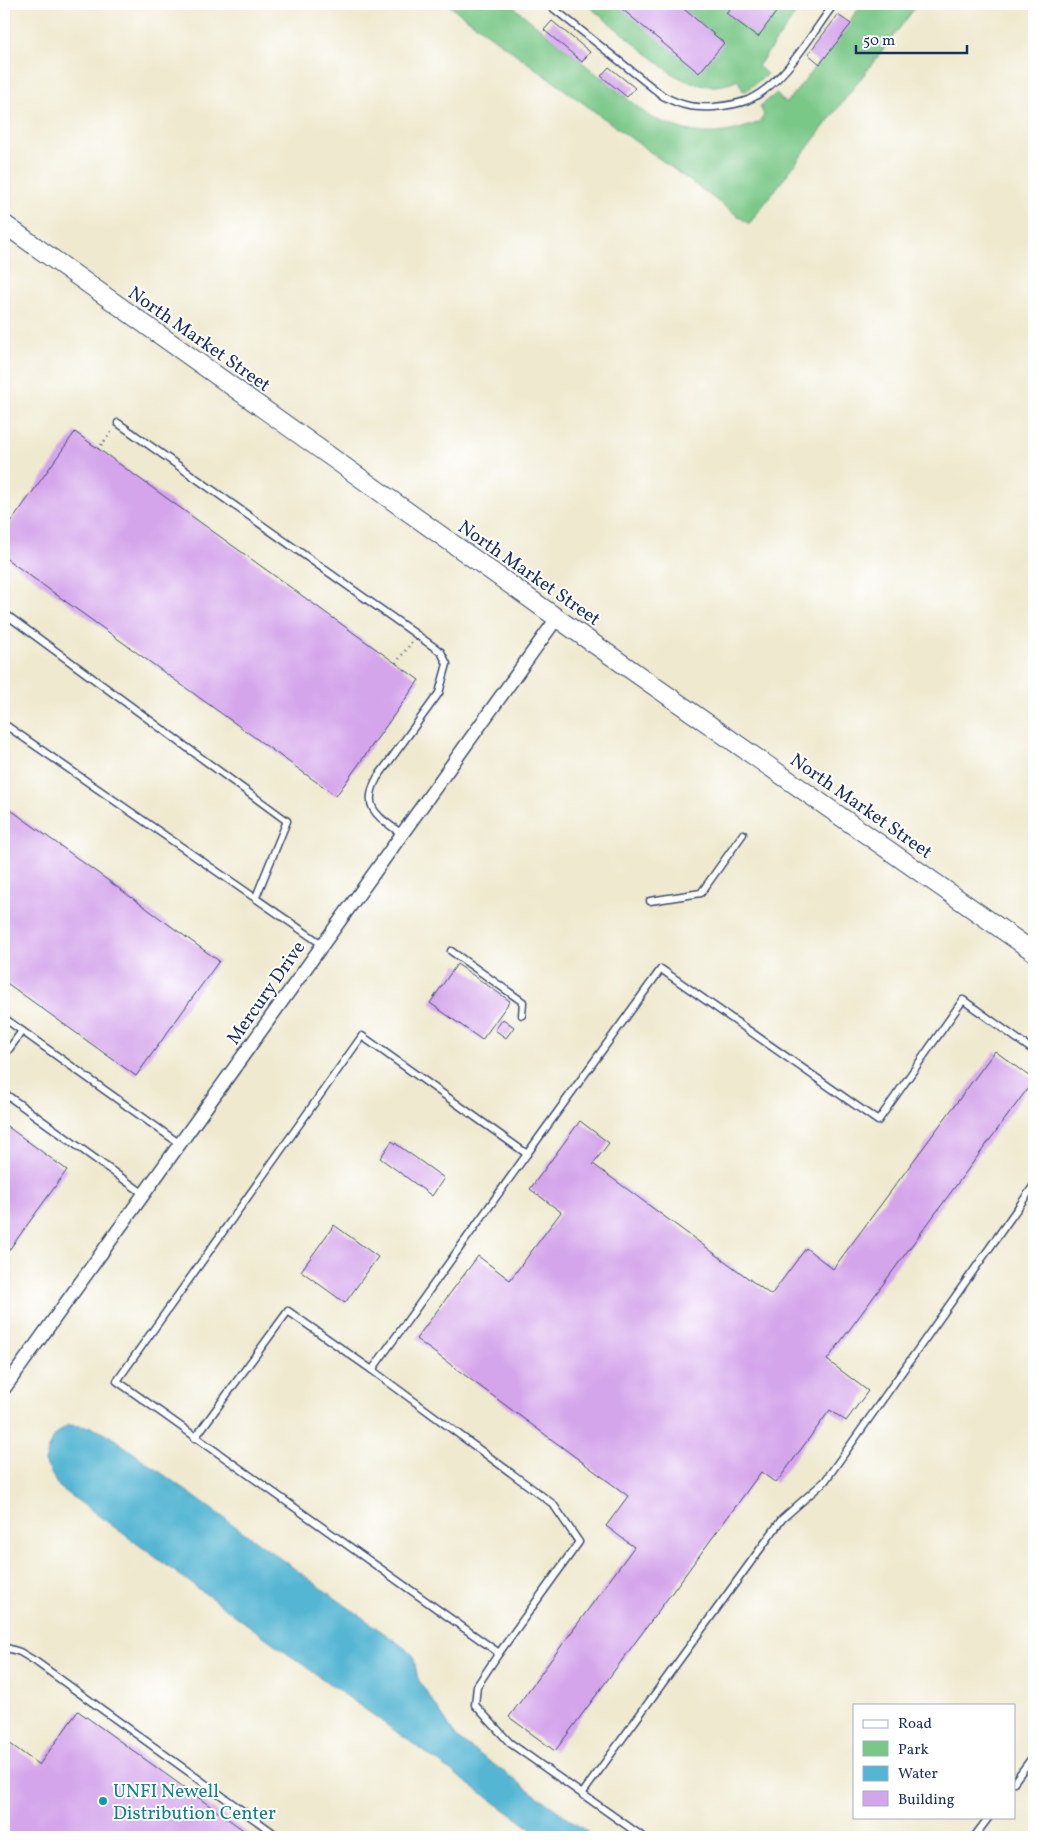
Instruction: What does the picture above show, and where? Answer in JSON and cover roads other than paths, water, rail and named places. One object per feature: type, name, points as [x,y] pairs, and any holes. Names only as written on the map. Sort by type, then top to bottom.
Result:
[{"type":"main road","name":"North Market Street","points":[[4,224],[557,618],[1034,952]]},
{"type":"street","name":"Mercury Drive","points":[[4,1389],[557,618]]},
{"type":"lane","points":[[548,4],[663,96],[680,105],[701,108],[748,101],[767,89],[783,74],[834,4]]},
{"type":"lane","points":[[118,423],[441,652],[448,664],[439,693],[376,778],[370,791],[370,806],[378,816],[403,835]]},
{"type":"lane","points":[[4,612],[287,821],[256,897]]},
{"type":"lane","points":[[4,724],[323,944]]},
{"type":"lane","points":[[650,900],[701,893],[743,834]]},
{"type":"lane","points":[[451,951],[522,1002],[522,1015]]},
{"type":"lane","points":[[372,1370],[660,969],[878,1121],[963,1000],[1034,1051]]},
{"type":"lane","points":[[4,1018],[180,1144]]},
{"type":"lane","points":[[4,1056],[22,1031]]},
{"type":"lane","points":[[499,1653],[117,1381],[362,1036],[527,1154]]},
{"type":"lane","points":[[4,1093],[144,1194]]},
{"type":"lane","points":[[582,1794],[782,1519],[825,1481],[1034,1185]]},
{"type":"lane","points":[[195,1438],[288,1310],[553,1504],[579,1542],[477,1686],[475,1706],[510,1743],[643,1837]]},
{"type":"lane","points":[[4,1647],[20,1652],[34,1661],[280,1837]]},
{"type":"lane","points":[[1016,1779],[1034,1755]]},
{"type":"lane","points":[[974,1837],[987,1818]]},
{"type":"water","points":[[68,1425],[91,1427],[110,1436],[406,1649],[413,1655],[418,1679],[457,1738],[594,1837],[543,1837],[58,1486],[45,1462],[52,1440],[58,1432]]},
{"type":"place","name":"UNFI Newell Distribution Center","points":[[103,1801]]}]
